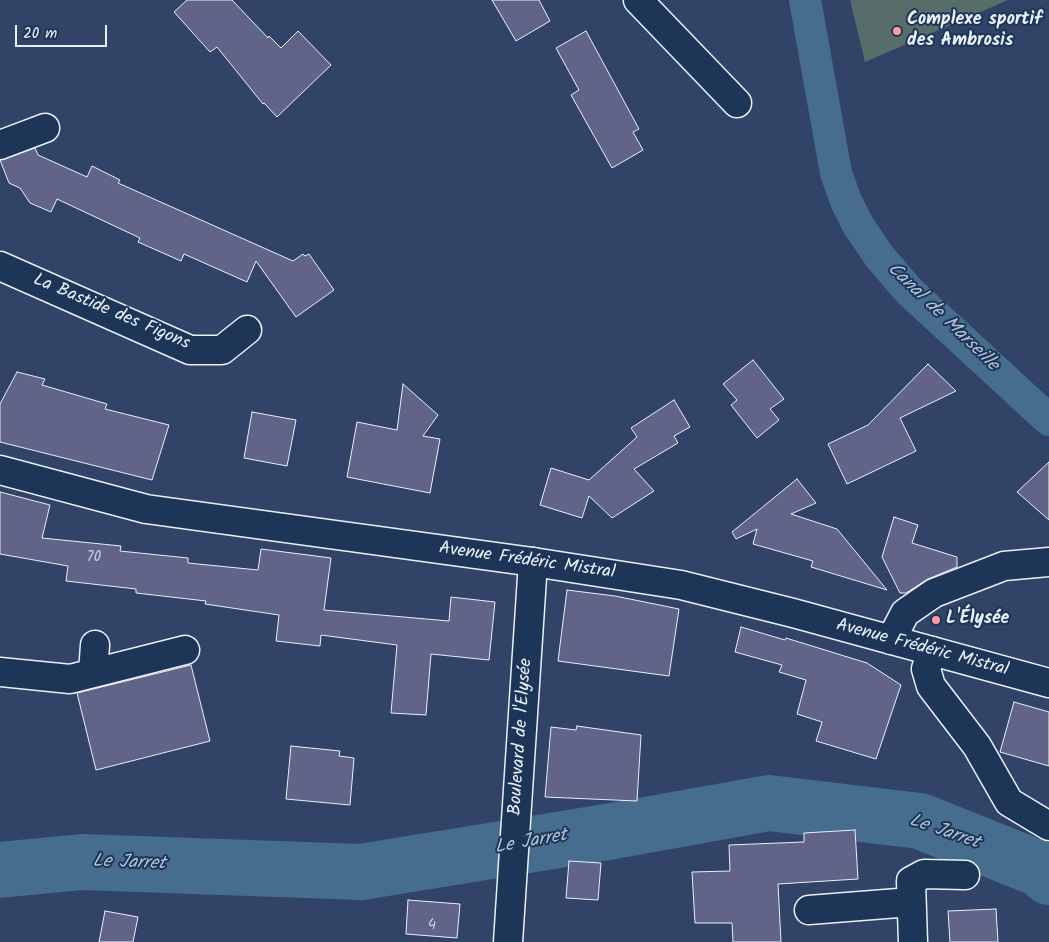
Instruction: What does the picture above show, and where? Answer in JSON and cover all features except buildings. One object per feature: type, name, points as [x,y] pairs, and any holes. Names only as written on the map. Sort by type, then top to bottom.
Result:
[{"type":"street","points":[[638,0],[737,103]]},
{"type":"street","points":[[0,145],[44,128]]},
{"type":"street","name":"La Bastide des Figons","points":[[0,266],[190,350],[222,350],[247,330]]},
{"type":"street","name":"Avenue Frédéric Mistral","points":[[0,470],[146,509],[533,562],[681,585],[1049,683]]},
{"type":"street","name":"Boulevard de l'Elysée","points":[[508,942],[533,562]]},
{"type":"street","points":[[891,640],[905,613],[934,593],[1004,566],[1049,562]]},
{"type":"street","points":[[0,672],[70,679],[175,645]]},
{"type":"street","points":[[93,673],[95,646]]},
{"type":"street","points":[[932,651],[926,669],[930,686],[977,746],[1008,802],[1049,826]]},
{"type":"street","points":[[913,942],[910,902],[911,882],[924,874],[964,875]]},
{"type":"street","points":[[809,910],[910,902]]},
{"type":"green space","name":"Complexe sportif des Ambrosis","points":[[850,0],[1008,0],[865,62]]},
{"type":"waterway","name":"Canal de Marseille","points":[[805,0],[836,173],[846,201],[858,225],[879,256],[909,291],[1049,420]]},
{"type":"waterway","name":"Le Jarret","points":[[0,870],[83,862],[361,872],[613,831],[769,803],[920,821],[1040,869],[1049,877]]},
{"type":"place","name":"Complexe sportif des Ambrosis","points":[[897,31]]},
{"type":"place","name":"L'Élysée","points":[[936,620]]}]
